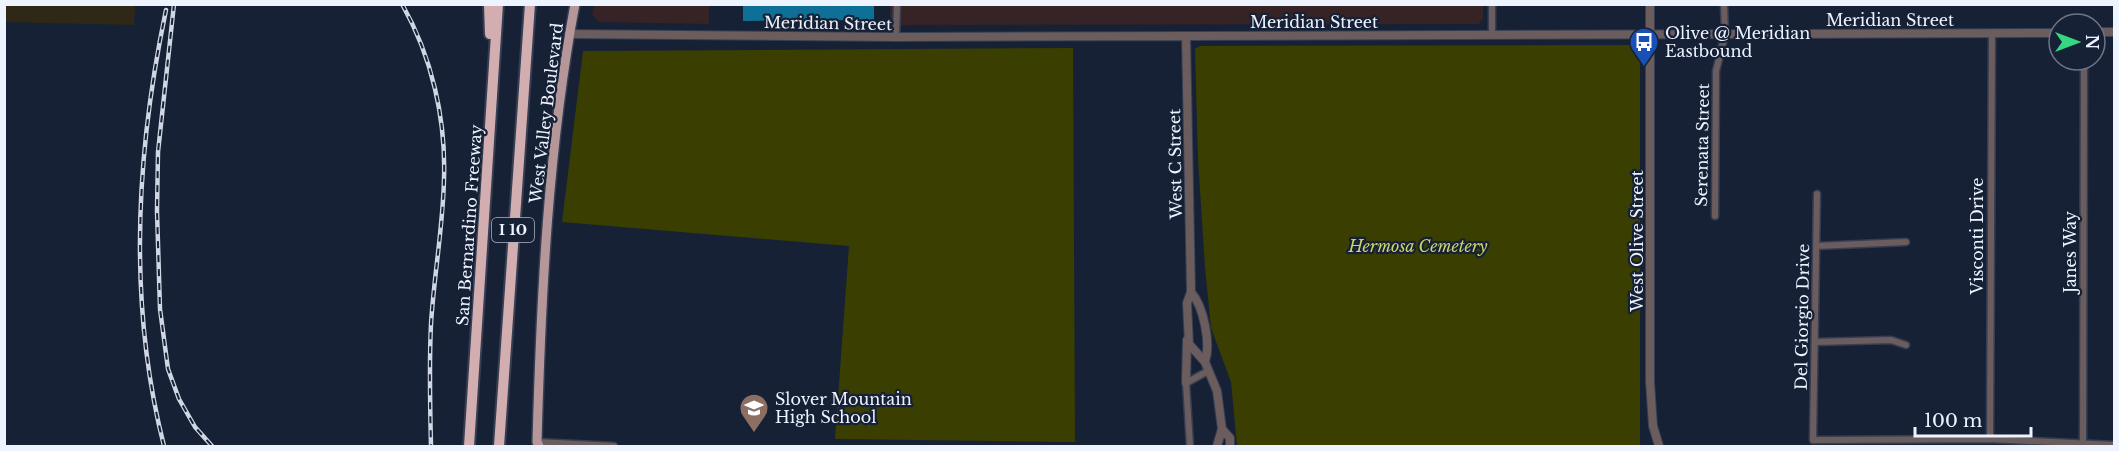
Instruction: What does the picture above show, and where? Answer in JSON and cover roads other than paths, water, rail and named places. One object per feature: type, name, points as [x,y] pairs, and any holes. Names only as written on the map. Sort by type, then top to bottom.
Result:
[{"type":"highway","points":[[489,4],[492,94]]},
{"type":"highway","name":"San Bernardino Freeway","points":[[469,447],[498,4]]},
{"type":"highway","name":"I 10","points":[[499,447],[531,8]]},
{"type":"main road","name":"West Valley Boulevard","points":[[536,445],[552,177],[569,34],[575,4]]},
{"type":"street","points":[[896,37],[897,4]]},
{"type":"street","points":[[1492,4],[1492,35]]},
{"type":"street","name":"West Olive Street","points":[[1650,4],[1650,382],[1653,426],[1659,447]]},
{"type":"street","name":"Serenata Street","points":[[1715,216],[1716,71],[1725,34],[1724,4]]},
{"type":"street","name":"Visconti Drive","points":[[1990,440],[1992,33]]},
{"type":"street","name":"Meridian Street","points":[[569,34],[896,37],[2047,33]]},
{"type":"street","name":"West C Street","points":[[1186,36],[1191,292],[1187,303],[1188,332],[1189,344],[1205,362],[1217,391],[1222,429],[1217,447]]},
{"type":"street","name":"Janes Way","points":[[2083,444],[2084,72]]},
{"type":"street","name":"Del Giorgio Drive","points":[[1817,194],[1813,440],[1990,440]]},
{"type":"street","points":[[1816,246],[1906,242]]},
{"type":"street","name":"West C Street","points":[[1191,292],[1200,302],[1209,351],[1205,362]]},
{"type":"street","points":[[1188,332],[1185,352],[1190,447]]},
{"type":"street","points":[[1815,342],[1891,340],[1906,345]]},
{"type":"street","points":[[1186,383],[1208,371]]},
{"type":"street","name":"West C Street","points":[[1222,429],[1230,438],[1230,447]]},
{"type":"street","points":[[1990,440],[2115,445]]},
{"type":"street","points":[[536,445],[614,447]]},
{"type":"water","points":[[743,5],[874,5],[874,20],[743,21]]},
{"type":"railway","points":[[174,4],[158,152],[160,309],[168,369],[179,399],[195,427],[212,446]]},
{"type":"railway","points":[[402,4],[422,45],[429,67],[440,111],[444,156],[442,215],[431,324],[431,446]]},
{"type":"railway","points":[[164,446],[145,338],[140,229],[148,119],[166,10]]},
{"type":"place","name":"Olive @ Meridian Eastbound","points":[[1644,68]]},
{"type":"place","name":"Slover Mountain High School","points":[[754,434]]},
{"type":"park label","name":"Hermosa Cemetery","points":[[1418,246]]}]
